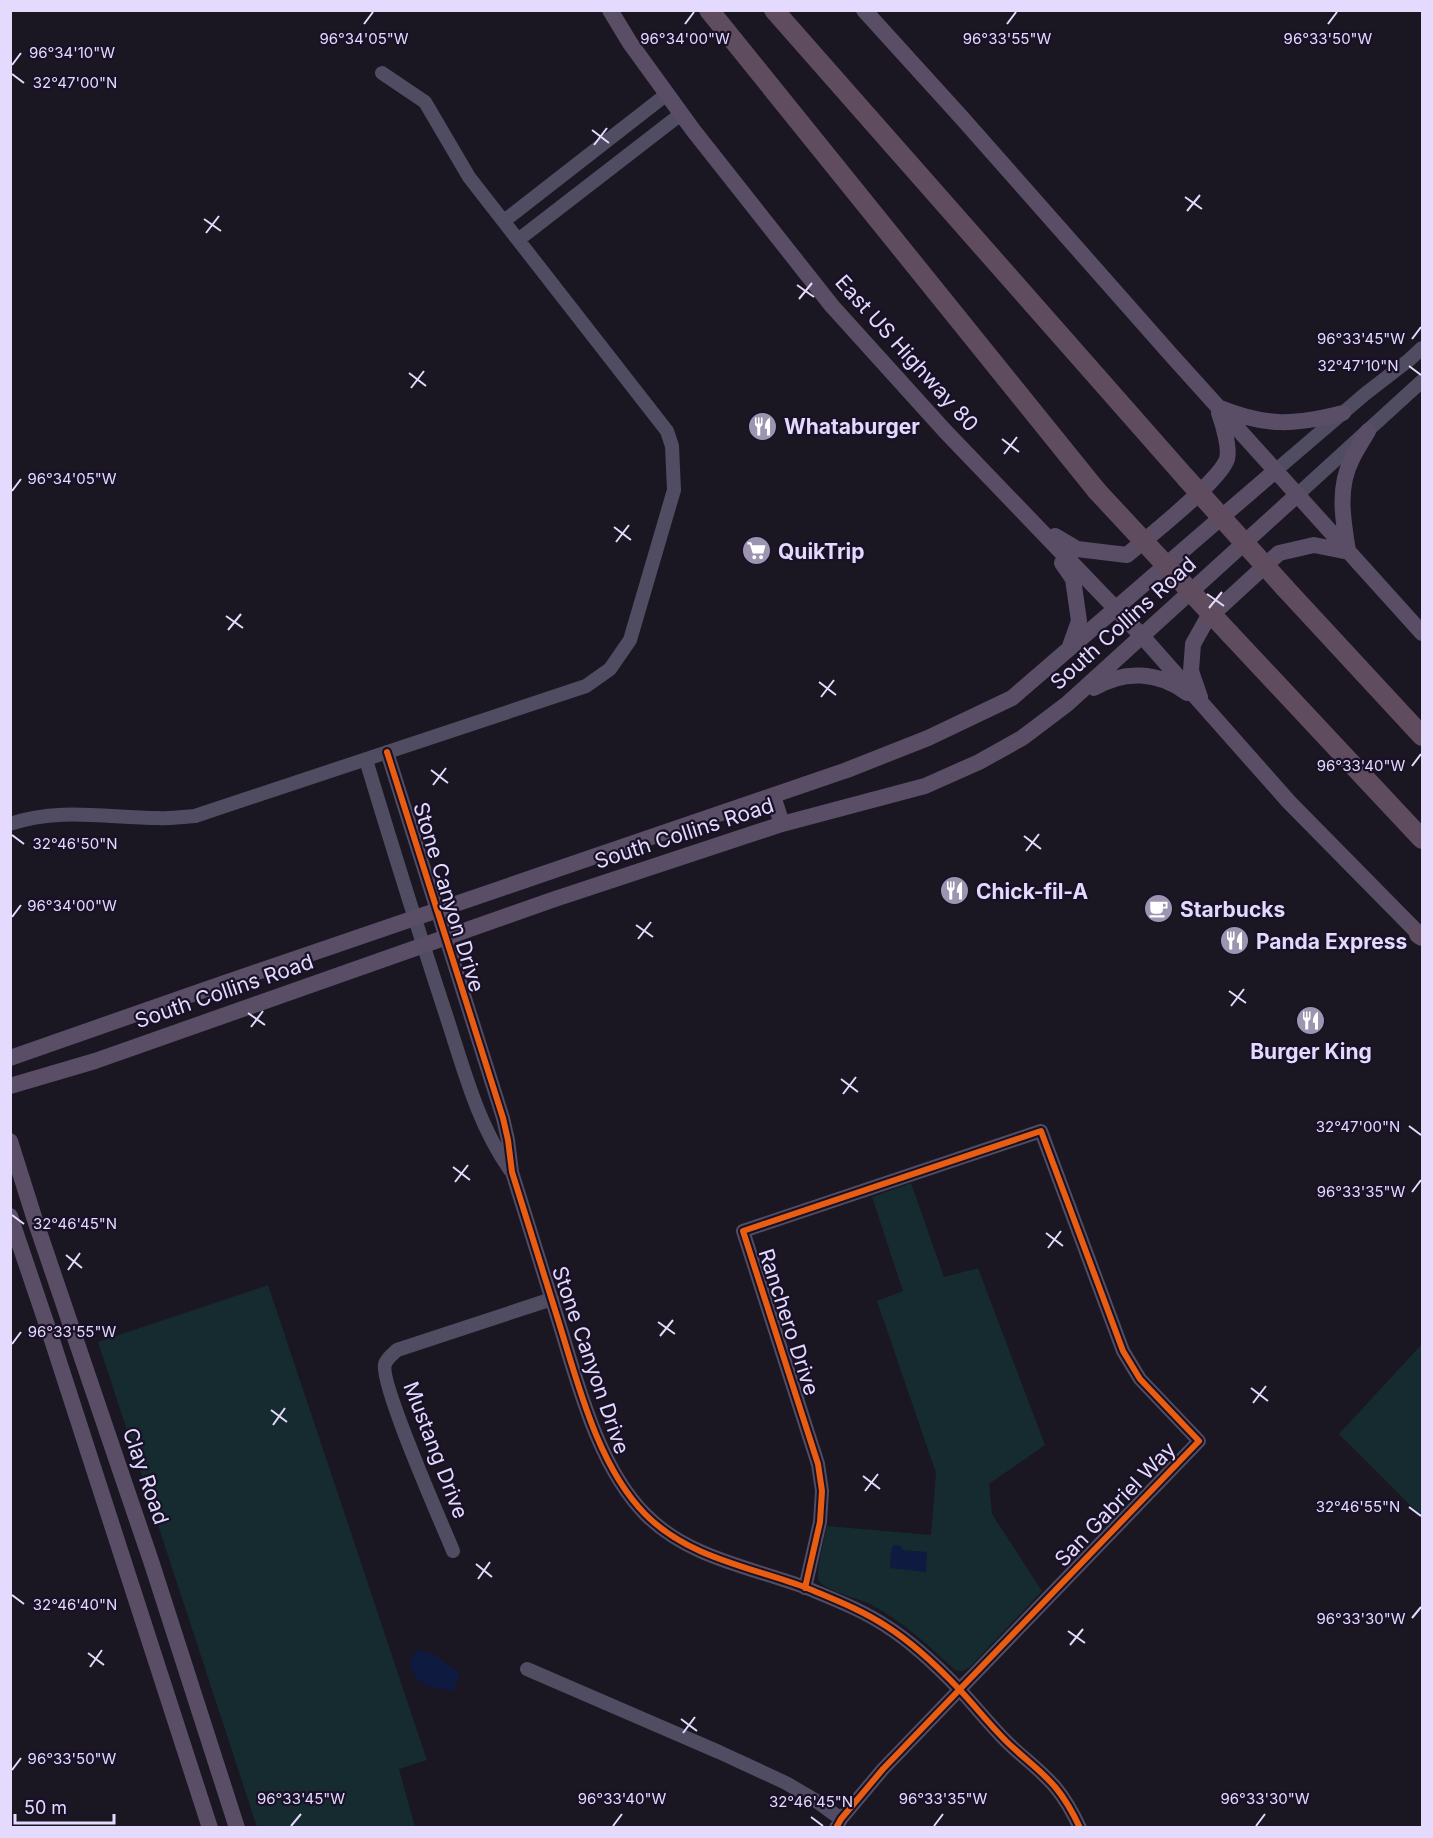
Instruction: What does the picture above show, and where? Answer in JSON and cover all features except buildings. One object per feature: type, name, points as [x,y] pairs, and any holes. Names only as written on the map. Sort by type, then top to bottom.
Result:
[{"type":"highway","points":[[709,10],[1097,491],[1422,839]]},
{"type":"highway","points":[[774,10],[1186,478],[1422,736]]},
{"type":"main road","name":"East US Highway 80","points":[[610,10],[630,43],[681,114],[832,306],[945,431],[1142,636],[1289,802],[1421,935]]},
{"type":"main road","points":[[864,10],[1422,633]]},
{"type":"main road","points":[[1217,406],[1235,414],[1278,423],[1313,421],[1343,413]]},
{"type":"main road","points":[[1035,524],[1077,549],[1126,555],[1214,479],[1219,472],[1227,458],[1224,428],[1217,406]]},
{"type":"main road","points":[[1349,552],[1342,510],[1344,482],[1351,461],[1368,431]]},
{"type":"main road","name":"South Collins Road","points":[[10,1058],[773,796],[928,738],[1012,698],[1275,471]]},
{"type":"main road","name":"South Collins Road","points":[[10,1086],[95,1060],[552,900],[782,824],[925,786],[979,762],[1022,738],[1067,704],[1297,495]]},
{"type":"main road","points":[[1035,524],[1073,579],[1079,621],[1068,649]]},
{"type":"main road","points":[[1204,706],[1191,672],[1193,644],[1207,619],[1279,553],[1314,545],[1349,552]]},
{"type":"main road","points":[[1067,704],[1108,680],[1145,674],[1178,686],[1204,706]]},
{"type":"main road","points":[[773,796],[782,824]]},
{"type":"main road","name":"Clay Road","points":[[10,1141],[152,1564],[237,1827]]},
{"type":"main road","points":[[10,1216],[210,1827]]},
{"type":"street","points":[[10,825],[29,818],[82,813],[159,818],[195,816],[586,686],[610,669],[630,640],[674,490],[672,446],[667,431],[469,177],[426,102],[382,73]]},
{"type":"street","points":[[504,221],[667,94]]},
{"type":"street","points":[[518,240],[681,114]]},
{"type":"street","points":[[1275,471],[1422,348]]},
{"type":"street","points":[[1297,495],[1422,381]]},
{"type":"street","name":"Stone Canyon Drive","points":[[387,752],[503,1118],[512,1172],[576,1378],[613,1472],[645,1514],[689,1545],[727,1563],[806,1588],[886,1626],[924,1655],[959,1689],[1005,1740],[1056,1788],[1080,1827]]},
{"type":"street","name":"Stone Canyon Drive","points":[[366,760],[423,945],[485,1128],[499,1155],[512,1172]]},
{"type":"street","points":[[460,1056],[481,1049]]},
{"type":"street","name":"Ranchero Drive","points":[[806,1588],[820,1522],[822,1491],[818,1464],[743,1232],[1041,1131]]},
{"type":"street","name":"San Gabriel Way","points":[[959,1689],[1199,1441],[1140,1379],[1123,1351],[1041,1131]]},
{"type":"street","name":"Mustang Drive","points":[[453,1551],[400,1421],[385,1376],[385,1365],[397,1350],[552,1299]]},
{"type":"street","points":[[527,1669],[786,1783],[815,1800],[838,1823],[883,1769],[959,1689]]},
{"type":"green space","points":[[911,1183],[944,1277],[978,1268],[1045,1445],[989,1484],[992,1514],[1042,1591],[970,1667],[961,1671],[955,1670],[893,1618],[870,1604],[828,1588],[819,1581],[818,1577],[827,1526],[931,1535],[936,1473],[877,1301],[903,1291],[872,1197]]},
{"type":"green space","points":[[268,1285],[427,1760],[399,1769],[415,1827],[257,1827],[98,1342]]},
{"type":"green space","points":[[1422,1344],[1422,1517],[1339,1434]]},
{"type":"water","points":[[894,1545],[901,1546],[903,1550],[927,1552],[926,1572],[890,1568],[891,1550]]},
{"type":"water","points":[[418,1650],[433,1654],[460,1673],[454,1691],[425,1685],[416,1678],[411,1669],[411,1660]]},
{"type":"cycle path","points":[[387,752],[503,1118],[512,1172],[575,1375],[592,1426],[615,1474],[645,1514],[662,1529],[681,1541],[721,1560],[807,1588],[837,1601],[877,1620],[906,1640],[942,1672],[1006,1741],[1050,1782],[1066,1802],[1080,1828]]},
{"type":"cycle path","points":[[805,1588],[820,1522],[822,1491],[818,1464],[743,1231],[1041,1131],[1123,1351],[1140,1379],[1199,1441],[883,1769],[836,1828]]},
{"type":"place","name":"Whataburger","points":[[763,426]]},
{"type":"place","name":"QuikTrip","points":[[757,551]]},
{"type":"place","name":"Chick-fil-A","points":[[955,891]]},
{"type":"place","name":"Starbucks","points":[[1159,909]]},
{"type":"place","name":"Panda Express","points":[[1235,941]]},
{"type":"place","name":"Burger King","points":[[1311,1020]]}]
